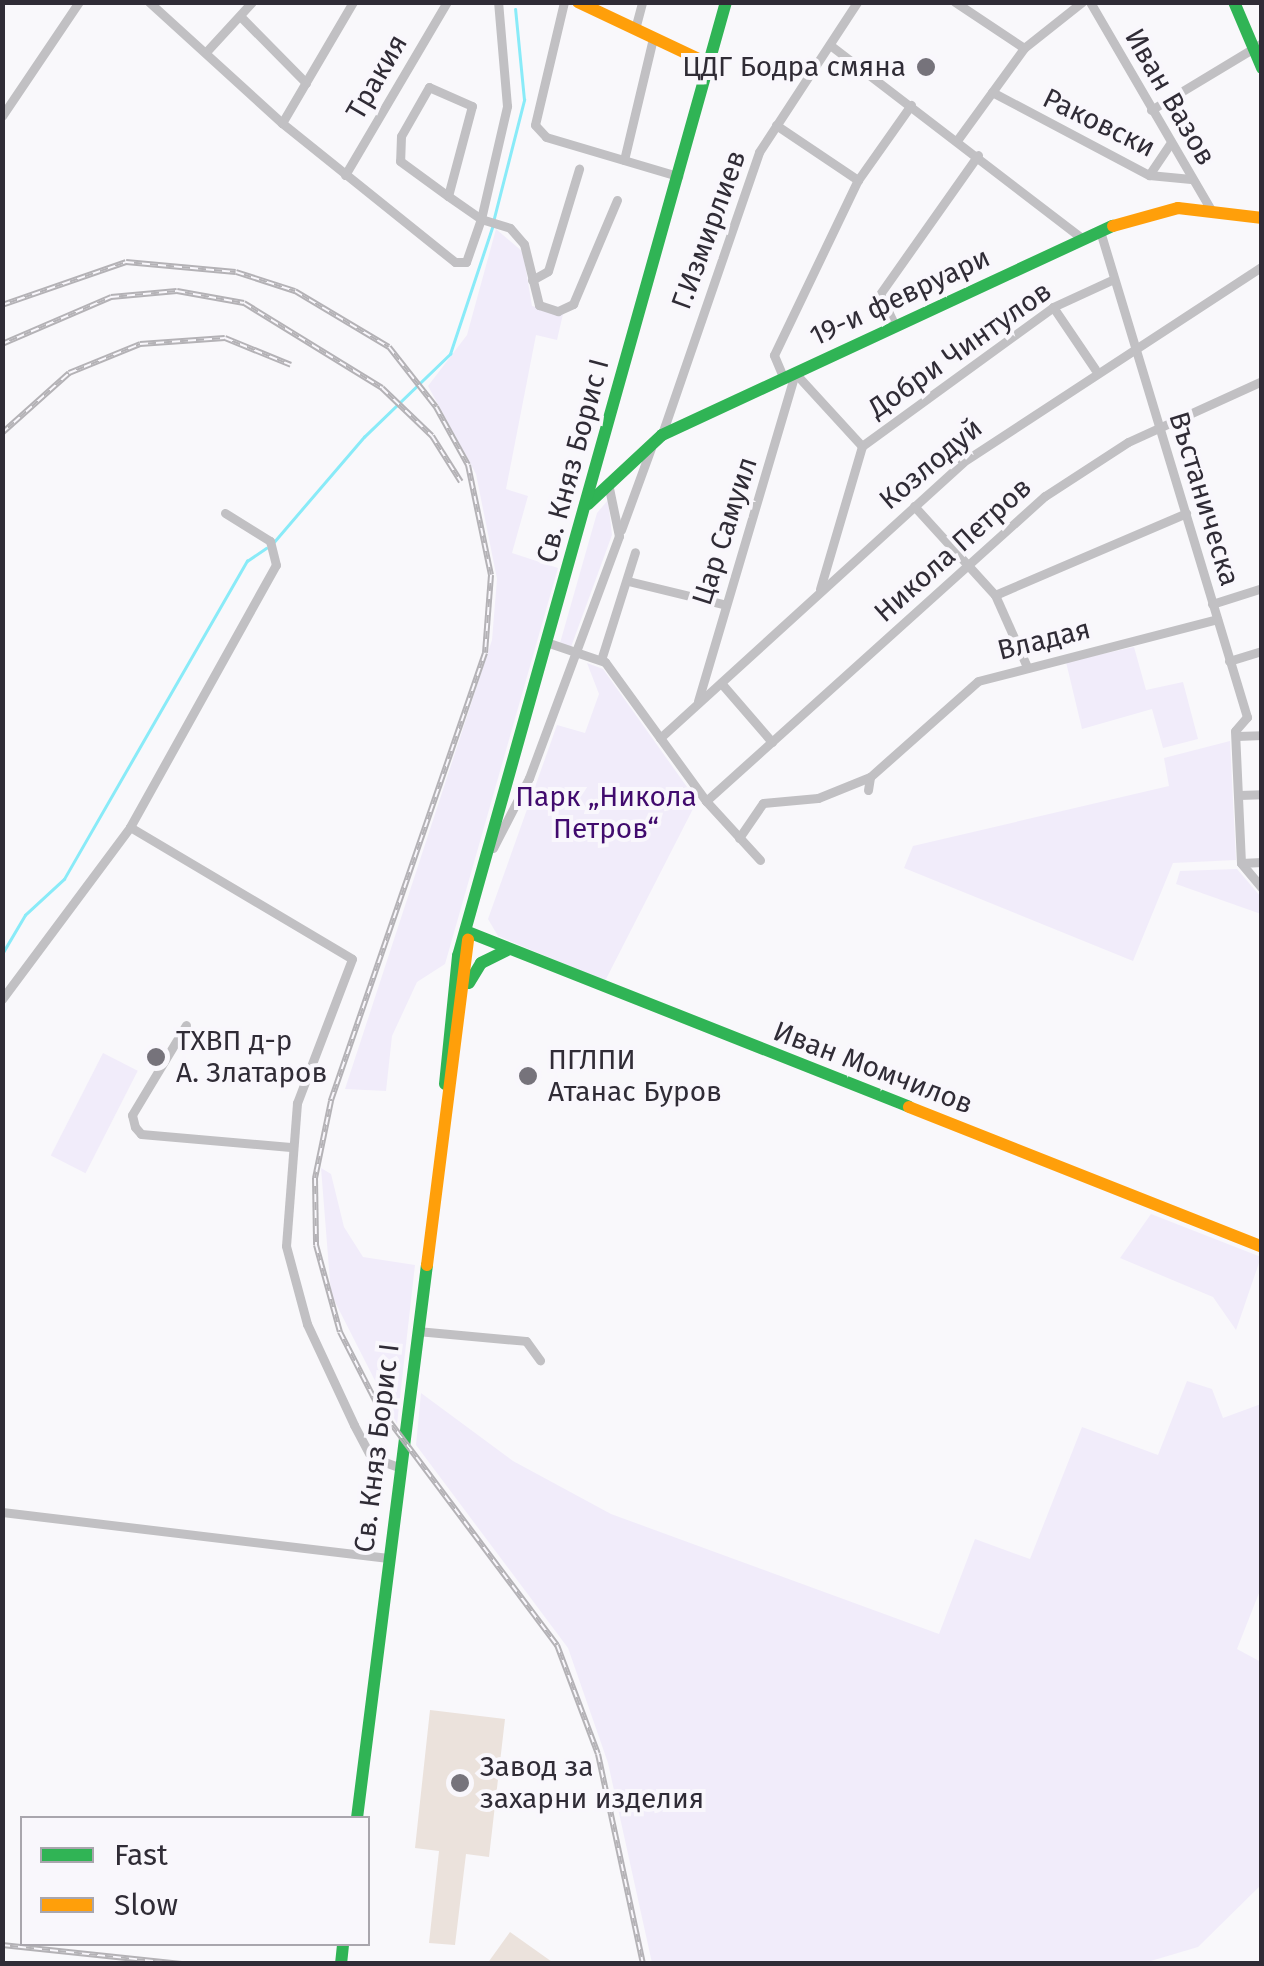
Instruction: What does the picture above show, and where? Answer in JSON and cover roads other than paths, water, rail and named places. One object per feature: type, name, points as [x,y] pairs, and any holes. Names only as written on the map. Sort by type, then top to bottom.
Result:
[{"type":"street","points":[[2,116],[79,2]]},
{"type":"street","points":[[149,2],[282,123],[455,262],[466,262],[508,106],[498,2]]},
{"type":"street","points":[[206,52],[252,2]]},
{"type":"street","points":[[282,123],[353,2]]},
{"type":"street","name":"Тракия","points":[[345,175],[447,2]]},
{"type":"street","points":[[564,2],[536,124],[546,137],[678,176]]},
{"type":"street","points":[[578,2],[710,64]]},
{"type":"street","points":[[635,29],[642,2]]},
{"type":"street","name":"Св. Княз Борис I","points":[[446,1084],[445,1037],[468,932],[726,2]]},
{"type":"street","name":"Г.Измирлиев","points":[[662,435],[725,244],[776,125],[857,2]]},
{"type":"street","points":[[954,2],[1024,48]]},
{"type":"street","points":[[958,139],[1024,48],[1086,2]]},
{"type":"street","name":"Иван Вазов","points":[[1086,2],[1212,212]]},
{"type":"street","points":[[1234,2],[1258,46],[1262,68]]},
{"type":"street","points":[[240,16],[306,82]]},
{"type":"street","points":[[624,160],[653,38]]},
{"type":"street","points":[[830,46],[958,139],[1084,240]]},
{"type":"street","points":[[1151,110],[1258,46]]},
{"type":"street","points":[[448,196],[472,106],[429,88],[398,154],[448,196],[480,219],[510,228],[524,244],[539,305],[558,311],[573,304],[618,200]]},
{"type":"street","name":"Раковски","points":[[992,92],[1148,175],[1190,180]]},
{"type":"street","name":"Цар Самуил","points":[[698,704],[790,376],[774,355],[858,180],[912,106]]},
{"type":"street","points":[[776,125],[858,180]]},
{"type":"street","points":[[1148,175],[1170,144]]},
{"type":"street","points":[[895,326],[880,294],[978,155]]},
{"type":"street","points":[[532,280],[548,271],[579,170]]},
{"type":"street","name":"19-и февруари","points":[[588,504],[662,435],[1100,231],[1160,209],[1262,218]]},
{"type":"street","name":"Въстаническа","points":[[1100,231],[1246,717],[1236,736],[1241,863]]},
{"type":"street","name":"Козлодуй","points":[[660,738],[914,506],[1095,369],[1261,268]]},
{"type":"street","name":"Добри Чинтулов","points":[[819,593],[862,446],[1053,307],[1114,280]]},
{"type":"street","points":[[1053,307],[1095,369]]},
{"type":"street","points":[[790,376],[862,446]]},
{"type":"street","name":"Никола Петров","points":[[706,801],[1045,496],[1161,430],[1262,381]]},
{"type":"street","points":[[493,848],[576,653],[651,448]]},
{"type":"street","points":[[609,488],[619,536]]},
{"type":"street","points":[[914,506],[996,595],[1026,667]]},
{"type":"street","points":[[2,998],[130,827],[276,566],[270,541],[225,513]]},
{"type":"street","points":[[996,595],[1186,513]]},
{"type":"street","points":[[601,660],[635,552]]},
{"type":"street","points":[[628,581],[723,604]]},
{"type":"street","points":[[1212,604],[1262,588]]},
{"type":"street","name":"Владая","points":[[739,838],[764,803],[818,798],[870,776],[978,681],[1217,619]]},
{"type":"street","points":[[548,643],[601,660],[706,801],[760,860]]},
{"type":"street","points":[[1230,661],[1262,651]]},
{"type":"street","points":[[722,682],[772,742]]},
{"type":"street","points":[[1236,736],[1262,735]]},
{"type":"street","points":[[868,790],[870,776]]},
{"type":"street","points":[[1239,795],[1262,794]]},
{"type":"street","points":[[130,827],[352,959],[297,1103],[290,1146],[286,1246],[306,1324],[371,1458],[402,1468]]},
{"type":"street","points":[[1241,863],[1262,862]]},
{"type":"street","points":[[1241,863],[1262,888]]},
{"type":"street","name":"Св. Княз Борис I","points":[[358,1816],[446,1084],[463,1005],[468,932]]},
{"type":"street","name":"Иван Момчилов","points":[[468,932],[506,951],[1262,1246]]},
{"type":"street","points":[[463,1005],[476,968],[506,951]]},
{"type":"street","points":[[186,1025],[132,1115],[135,1127],[290,1146]]},
{"type":"street","points":[[417,1332],[526,1340],[540,1360]]},
{"type":"street","points":[[2,1512],[388,1558]]},
{"type":"waterway","points":[[494,218],[524,100],[515,9]]},
{"type":"waterway","points":[[273,543],[364,437],[450,354],[493,225]]},
{"type":"waterway","points":[[2,954],[25,915],[64,879],[247,561],[266,548]]},
{"type":"railway","points":[[2,305],[126,262],[236,272],[295,291],[389,347],[436,407],[468,465],[491,575],[485,653],[331,1101],[315,1178],[316,1245],[340,1332],[378,1406],[557,1645],[598,1754],[643,1964]]},
{"type":"railway","points":[[2,344],[111,297],[177,291],[244,303],[382,388],[432,436],[461,482]]},
{"type":"railway","points":[[2,433],[69,373],[140,344],[225,338],[291,365]]},
{"type":"railway","points":[[2,1945],[184,1964]]},
{"type":"place","name":"ЦДГ Бодра смяна","points":[[926,67]]},
{"type":"place","name":"ТХВП д-р А. Златаров","points":[[156,1057]]},
{"type":"place","name":"ПГЛПИ Атанас Буров","points":[[528,1076]]},
{"type":"place","name":"Завод за захарни изделия","points":[[460,1783]]},
{"type":"park label","name":"Парк „Никола Петров“","points":[[606,813]]}]
